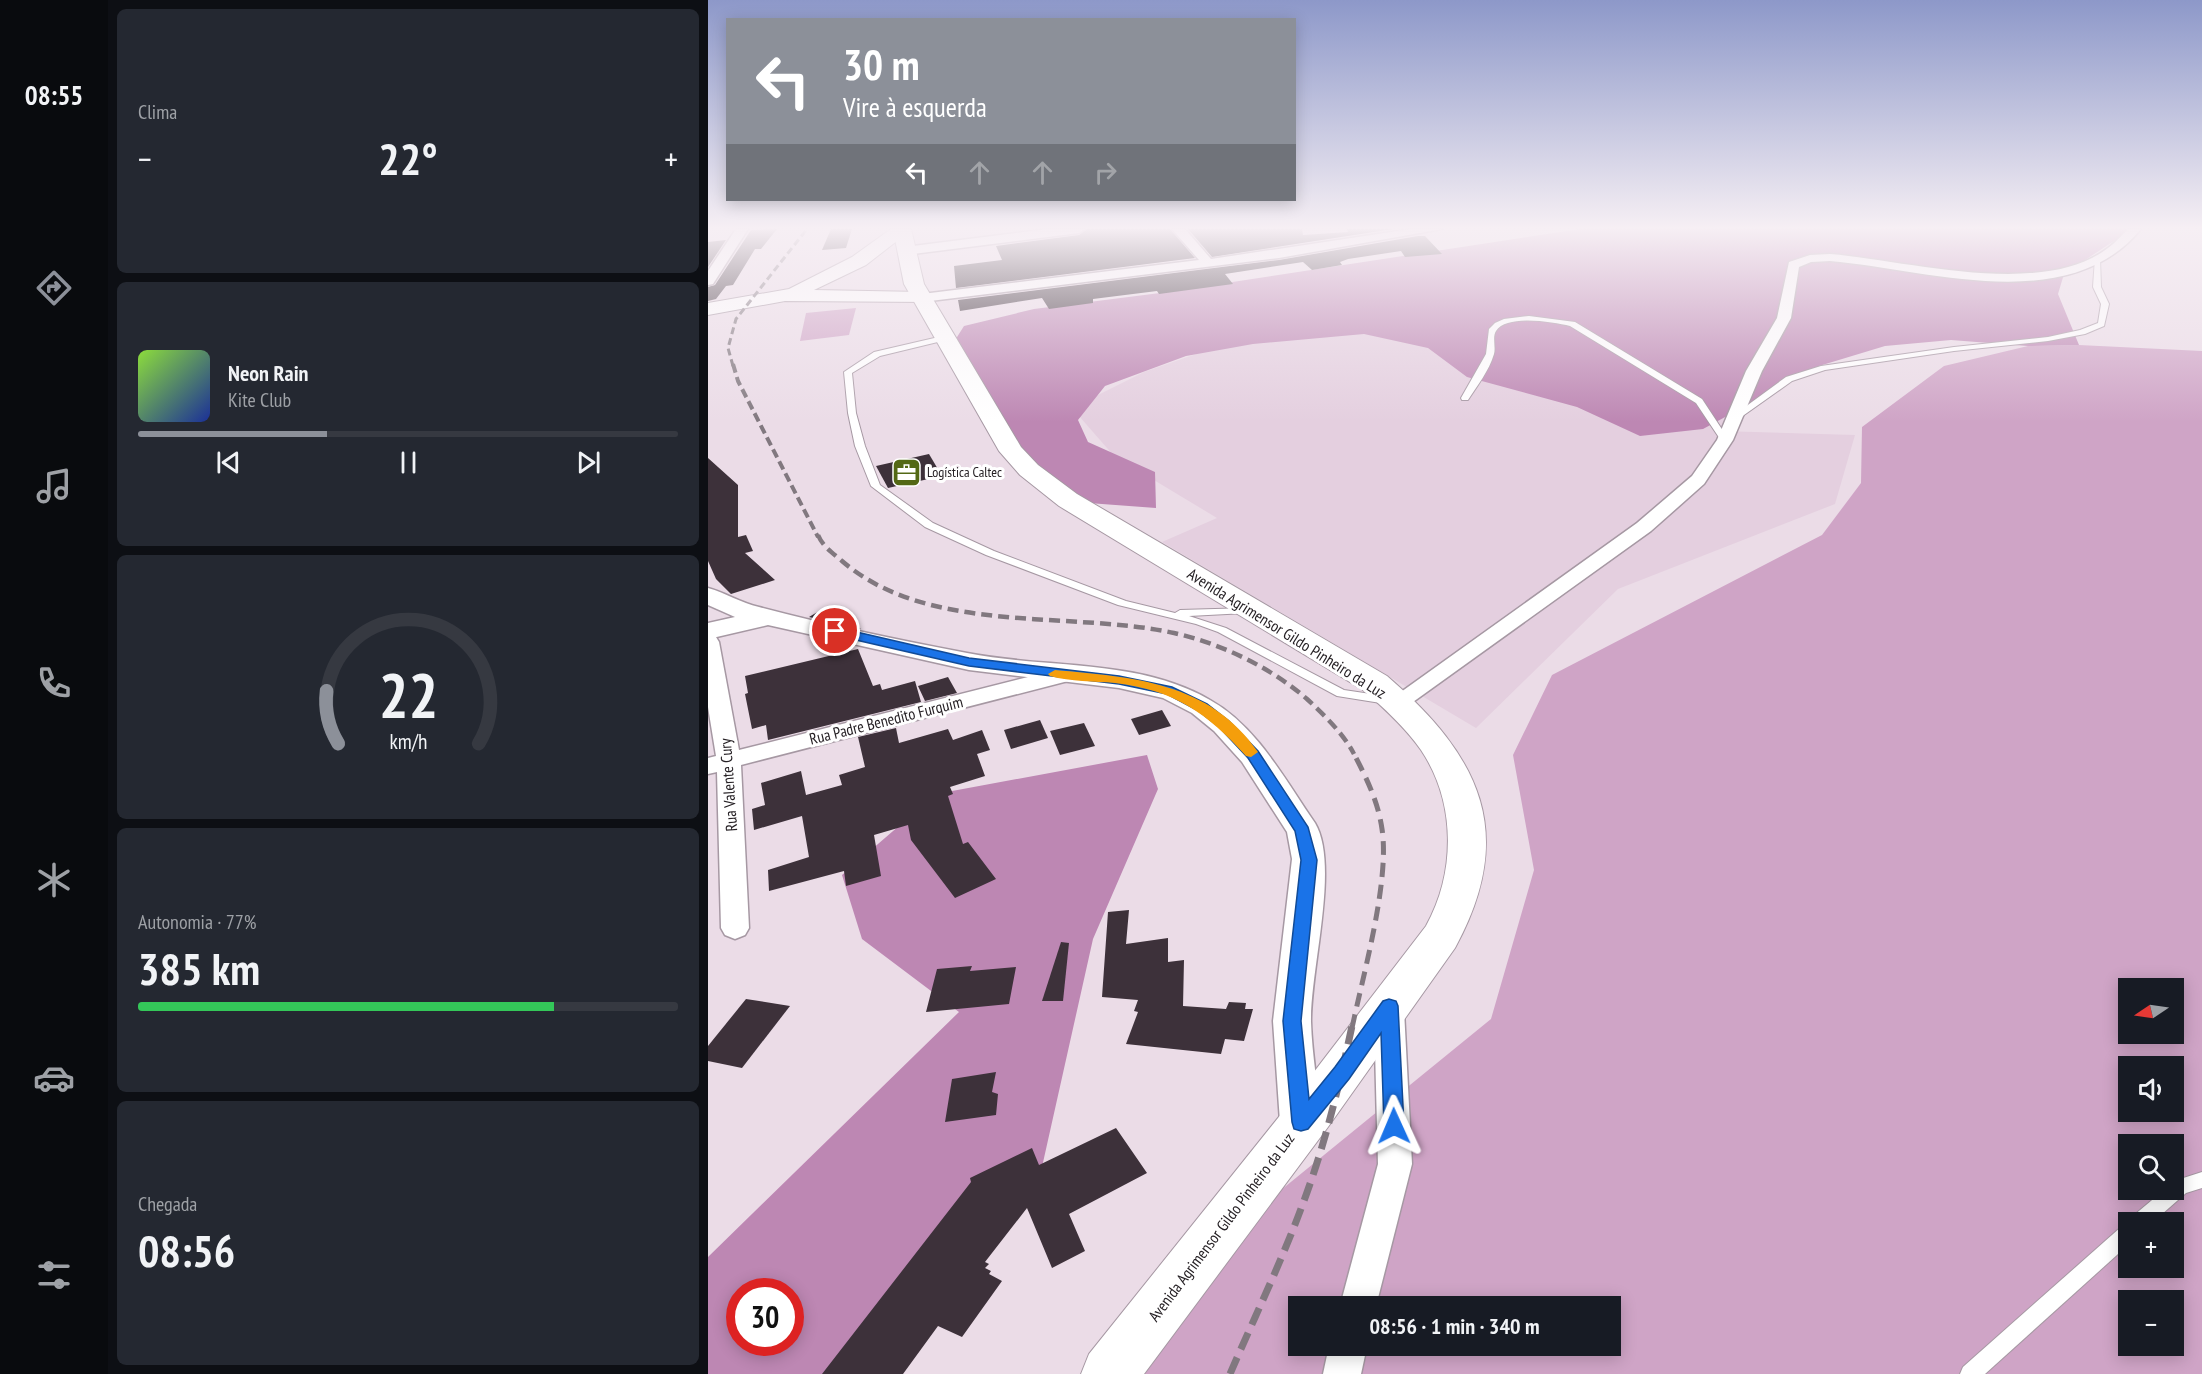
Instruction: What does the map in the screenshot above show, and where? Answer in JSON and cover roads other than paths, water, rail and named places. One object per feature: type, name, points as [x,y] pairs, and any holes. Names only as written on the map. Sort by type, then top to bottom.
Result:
[{"type":"main road","points":[[785,295],[789,293]]},
{"type":"main road","name":"Avenida Agrimensor Gildo Pinheiro da Luz","points":[[919,293],[943,338],[1011,451],[1029,470],[1068,500],[1375,683],[1398,702],[1433,739],[1447,763],[1455,780],[1467,836],[1465,877],[1456,908],[1435,946],[1342,1073],[1301,1122],[1109,1374]]},
{"type":"main road","points":[[708,309],[785,295],[922,298]]},
{"type":"street","points":[[922,298],[961,293]]},
{"type":"street","points":[[1398,702],[1644,528],[1698,480],[1725,441],[1754,371],[1784,318],[1788,293]]},
{"type":"street","points":[[719,602],[783,620],[969,662],[1119,680],[1172,691],[1202,707],[1224,724],[1253,755],[1303,831],[1309,860],[1292,1021],[1301,1122]]},
{"type":"street","points":[[708,631],[730,618],[719,602]]},
{"type":"street","points":[[708,631],[743,621],[783,620]]},
{"type":"street","name":"Rua Valente Cury","points":[[708,642],[735,928]]},
{"type":"street","name":"Rua Padre Benedito Furquim","points":[[718,763],[1064,675]]},
{"type":"street","points":[[1361,1296],[1395,1164],[1389,1006]]},
{"type":"street","points":[[1342,1374],[1346,1356]]},
{"type":"lane","points":[[1734,418],[1789,378],[1824,368],[1954,349],[2048,339],[2082,332],[2101,324],[2105,304],[2100,293]]},
{"type":"lane","points":[[1465,398],[1491,351],[1491,334],[1497,326],[1507,321],[1547,318],[1572,324],[1699,401],[1725,441]]},
{"type":"lane","points":[[943,338],[877,354],[848,372],[860,447],[876,486],[929,525],[990,553],[1122,603],[1200,622],[1222,630],[1341,693],[1398,702]]},
{"type":"lane","points":[[1163,614],[1254,610]]},
{"type":"lane","points":[[2151,1212],[2180,1187],[2202,1180]]},
{"type":"lane","points":[[1970,1374],[2118,1242]]},
{"type":"railway","points":[[733,366],[728,348],[736,319],[756,293]]},
{"type":"railway","points":[[733,364],[738,381],[818,537]]},
{"type":"railway","points":[[818,535],[842,561],[877,585],[916,601],[958,611],[1133,626],[1174,633],[1210,643],[1245,658],[1293,687],[1307,699],[1350,746],[1367,780],[1378,809],[1382,829],[1382,875],[1379,901],[1352,1028]]},
{"type":"railway","points":[[1230,1374],[1294,1227],[1310,1184],[1342,1072],[1352,1026]]},
{"type":"place","name":"Logística Caltec","points":[[906,472]]}]
